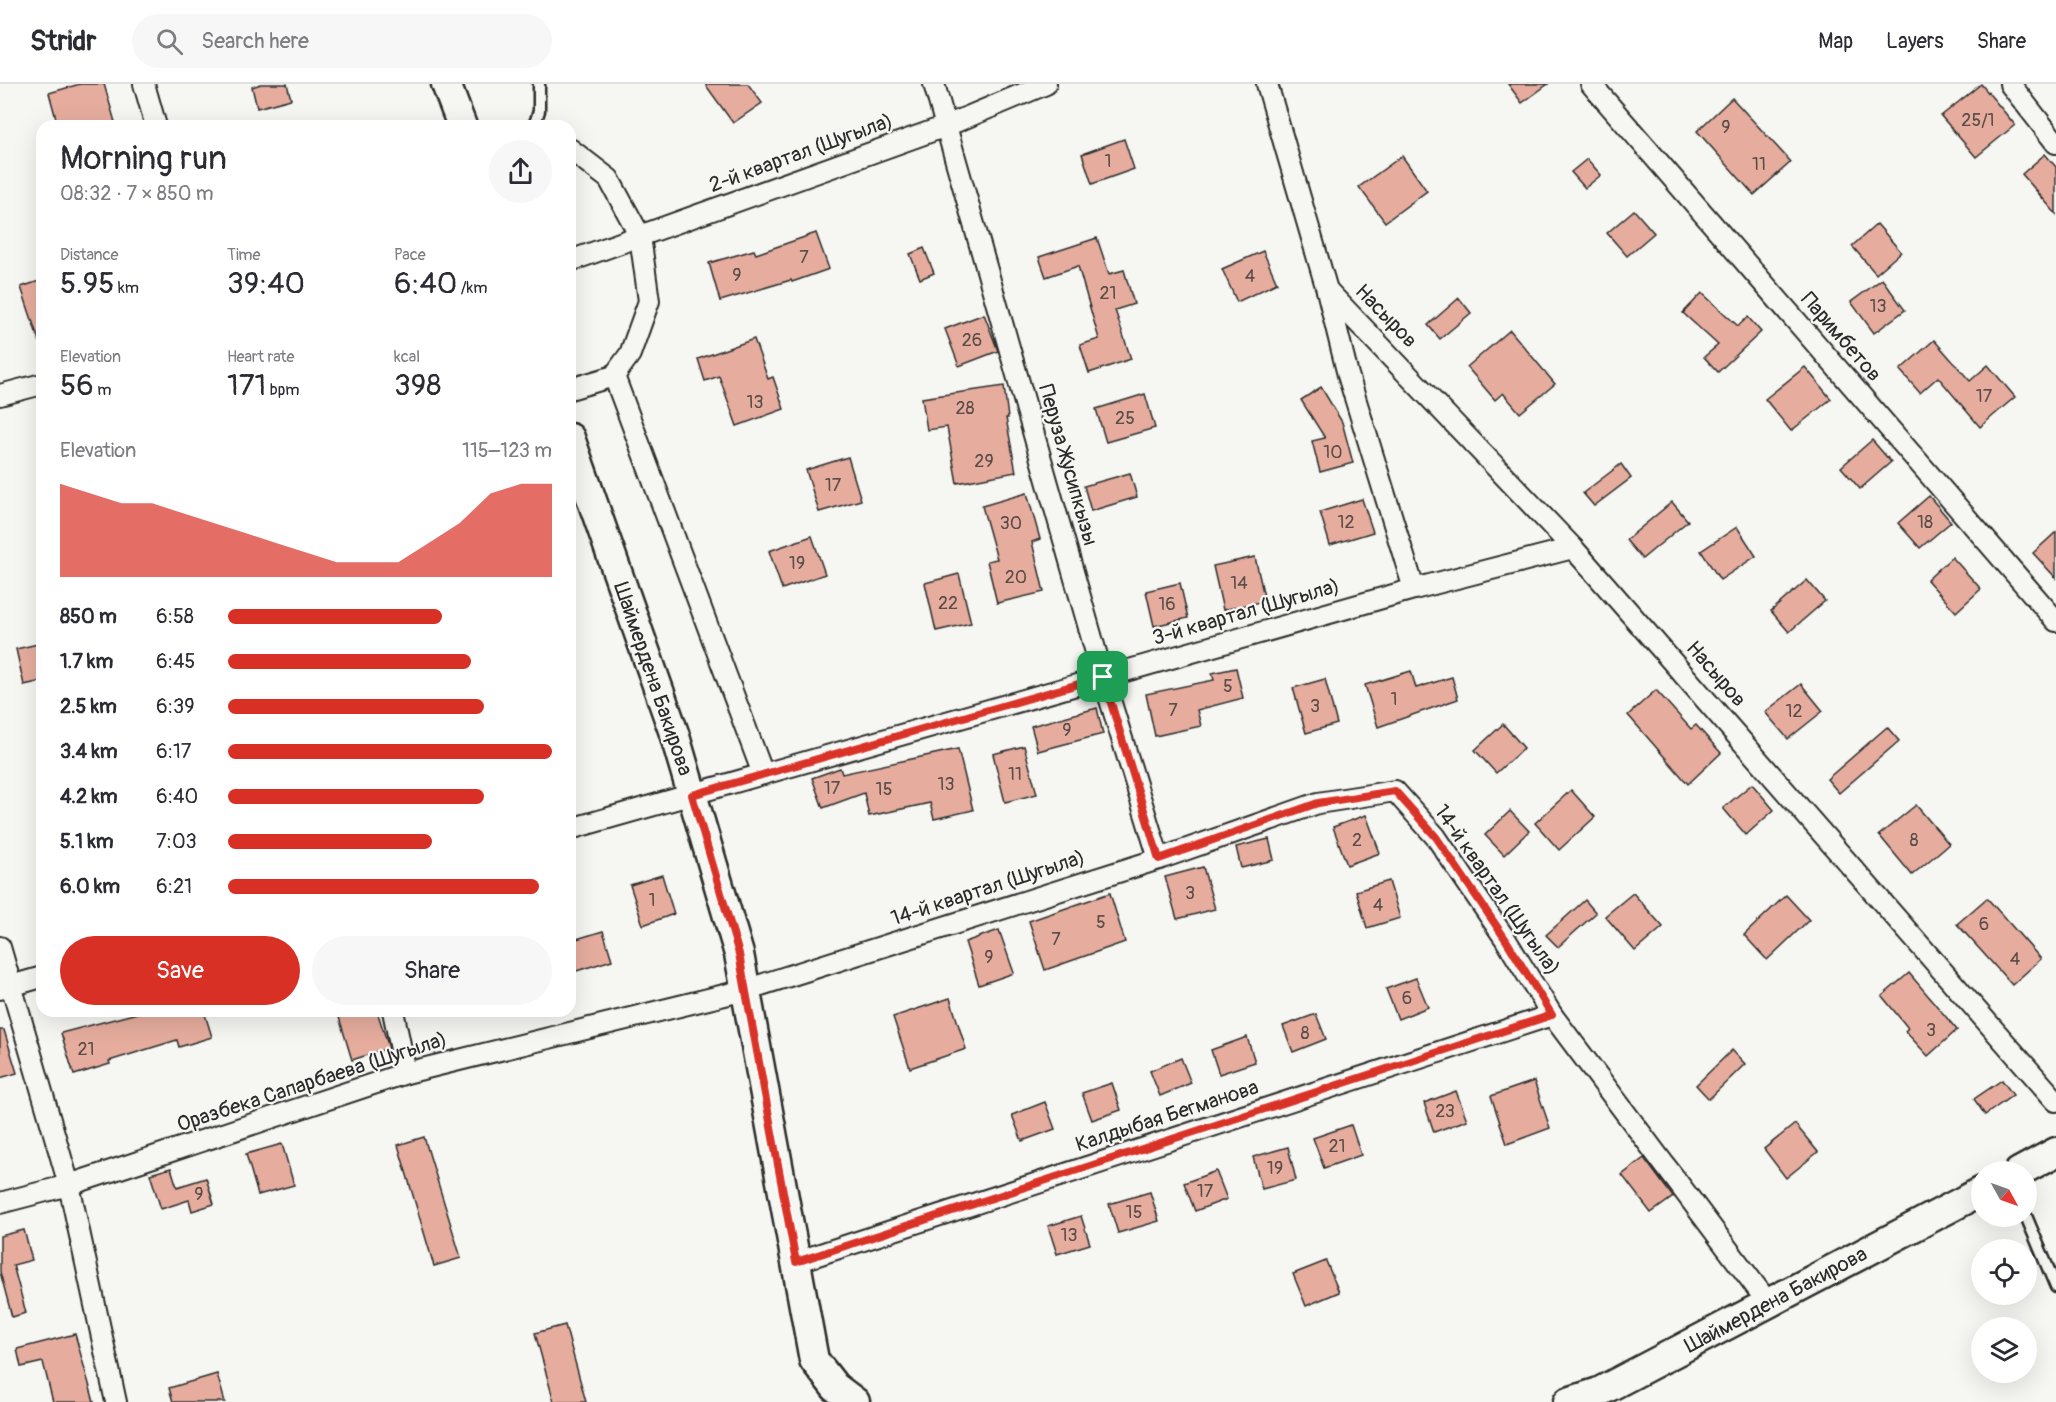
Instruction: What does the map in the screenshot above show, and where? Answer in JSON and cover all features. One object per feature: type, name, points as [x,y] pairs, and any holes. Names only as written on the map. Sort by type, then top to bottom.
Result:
[{"type":"street","points":[[144,84],[154,120]]},
{"type":"street","points":[[446,84],[460,120]]},
{"type":"street","name":"Перуза Жусипкызы","points":[[934,84],[1103,677],[1159,859]]},
{"type":"street","name":"2-й квартал (Шугыла)","points":[[576,259],[945,126],[1046,84]]},
{"type":"street","points":[[1266,84],[1327,290],[1348,375],[1413,590]]},
{"type":"street","name":"Паримбетов","points":[[1591,84],[2056,621]]},
{"type":"street","points":[[2010,84],[2056,143]]},
{"type":"street","points":[[576,154],[609,179],[640,236],[649,301],[630,354],[614,376],[576,387]]},
{"type":"street","name":"Насыров","points":[[1327,290],[1573,548],[2056,1101]]},
{"type":"street","points":[[614,376],[764,774]]},
{"type":"street","points":[[0,395],[36,386]]},
{"type":"street","name":"Шаймердена Бакирова","points":[[576,455],[674,733],[739,954],[814,1360],[835,1387],[855,1402]]},
{"type":"street","name":"3-й квартал (Шугыла)","points":[[576,827],[1413,590],[1573,548]]},
{"type":"street","name":"14-й квартал (Шугыла)","points":[[745,990],[1159,859],[1318,803],[1395,791],[1436,837],[1506,940],[1552,1015],[1769,1304]]},
{"type":"street","points":[[0,947],[5,987],[69,1185],[116,1402]]},
{"type":"street","points":[[5,987],[36,979]]},
{"type":"street","name":"Оразбека Сапарбаева (Шугыла)","points":[[0,1203],[69,1185],[406,1073],[745,990]]},
{"type":"street","name":"Калдыбая Бегманова","points":[[796,1262],[1552,1015]]},
{"type":"street","points":[[394,1017],[406,1073]]},
{"type":"street","points":[[2037,1162],[2056,1152]]},
{"type":"street","name":"Шаймердена Бакирова","points":[[1568,1402],[1599,1392],[1971,1197]]},
{"type":"lane","points":[[536,120],[539,111],[538,84]]},
{"type":"lane","points":[[2031,1227],[2056,1287]]},
{"type":"building","points":[[80,84],[104,84],[114,120],[56,120],[49,93]]},
{"type":"building","points":[[261,84],[287,84],[291,99],[257,108],[252,87]]},
{"type":"building","points":[[705,84],[748,84],[762,103],[733,123]]},
{"type":"building","points":[[1508,84],[1548,84],[1522,103]]},
{"type":"building","points":[[1981,84],[2015,125],[1976,157],[1941,116]]},
{"type":"building","points":[[1732,98],[1791,162],[1754,195],[1697,131]]},
{"type":"building","points":[[1124,139],[1134,169],[1092,184],[1082,154]]},
{"type":"building","points":[[2045,154],[2056,167],[2056,214],[2022,174]]},
{"type":"building","points":[[1402,156],[1427,191],[1385,222],[1359,187]]},
{"type":"building","points":[[1587,159],[1601,175],[1585,188],[1571,172]]},
{"type":"building","points":[[1634,210],[1654,233],[1627,256],[1607,233]]},
{"type":"building","points":[[1877,224],[1901,252],[1876,274],[1852,246]]},
{"type":"building","points":[[816,233],[829,269],[792,282],[791,280],[720,301],[709,263],[754,250],[756,254]]},
{"type":"building","points":[[1097,238],[1109,274],[1124,270],[1134,304],[1115,310],[1131,359],[1089,373],[1080,345],[1099,339],[1078,266],[1046,277],[1039,257]]},
{"type":"building","points":[[924,248],[934,273],[920,279],[910,254]]},
{"type":"building","points":[[1263,251],[1277,283],[1237,302],[1222,269]]},
{"type":"building","points":[[1882,279],[1905,310],[1874,333],[1851,302]]},
{"type":"building","points":[[36,282],[36,332],[21,287]]},
{"type":"building","points":[[1702,293],[1738,326],[1748,317],[1761,332],[1718,372],[1704,357],[1718,345],[1683,313]]},
{"type":"building","points":[[1459,298],[1471,313],[1440,339],[1428,325]]},
{"type":"building","points":[[984,314],[998,351],[959,366],[945,329]]},
{"type":"building","points":[[1510,330],[1555,384],[1520,413],[1503,393],[1495,400],[1467,367]]},
{"type":"building","points":[[754,339],[768,379],[773,377],[784,409],[737,426],[719,376],[705,381],[698,359]]},
{"type":"building","points":[[1934,340],[1970,381],[1988,365],[2015,397],[1980,427],[1938,377],[1920,393],[1900,370]]},
{"type":"building","points":[[1805,367],[1831,399],[1791,431],[1765,399]]},
{"type":"building","points":[[1004,386],[1008,418],[1006,418],[1016,472],[957,483],[947,427],[927,430],[922,398]]},
{"type":"building","points":[[1321,387],[1342,422],[1353,463],[1320,472],[1312,441],[1325,438],[1301,400]]},
{"type":"building","points":[[1145,394],[1155,428],[1106,442],[1096,409]]},
{"type":"building","points":[[1872,440],[1891,462],[1860,489],[1841,467]]},
{"type":"building","points":[[848,457],[861,500],[819,512],[806,470]]},
{"type":"building","points":[[1621,464],[1631,478],[1594,506],[1583,493]]},
{"type":"building","points":[[1130,473],[1137,497],[1091,511],[1084,486]]},
{"type":"building","points":[[1027,493],[1040,539],[1032,542],[1044,592],[997,603],[987,561],[997,559],[982,506]]},
{"type":"building","points":[[1929,496],[1951,522],[1920,548],[1898,523]]},
{"type":"building","points":[[1362,499],[1373,532],[1330,545],[1320,512]]},
{"type":"building","points":[[1672,502],[1688,521],[1642,559],[1626,540]]},
{"type":"building","points":[[1737,527],[1756,556],[1720,580],[1701,551]]},
{"type":"building","points":[[2056,532],[2056,578],[2033,553]]},
{"type":"building","points":[[812,536],[825,574],[782,589],[769,551]]},
{"type":"building","points":[[1255,557],[1265,601],[1223,610],[1213,566]]},
{"type":"building","points":[[1952,557],[1981,589],[1956,612],[1927,580]]},
{"type":"building","points":[[959,574],[971,623],[936,631],[925,583]]},
{"type":"building","points":[[1807,580],[1825,601],[1789,632],[1771,611]]},
{"type":"building","points":[[1180,583],[1188,618],[1154,626],[1146,591]]},
{"type":"building","points":[[36,644],[36,682],[24,685],[16,649]]},
{"type":"building","points":[[1236,668],[1243,698],[1197,710],[1201,726],[1155,736],[1146,694],[1214,680],[1212,673]]},
{"type":"building","points":[[1411,671],[1416,688],[1452,677],[1458,699],[1378,727],[1365,685]]},
{"type":"building","points":[[1325,679],[1337,724],[1306,733],[1293,688]]},
{"type":"building","points":[[1801,684],[1823,711],[1788,739],[1765,712]]},
{"type":"building","points":[[1656,690],[1691,729],[1696,725],[1721,753],[1688,784],[1628,715]]},
{"type":"building","points":[[1097,708],[1103,734],[1038,751],[1031,726]]},
{"type":"building","points":[[1503,724],[1524,748],[1496,773],[1475,750]]},
{"type":"building","points":[[1887,727],[1899,741],[1839,793],[1827,779]]},
{"type":"building","points":[[1024,746],[1037,794],[1005,802],[993,754]]},
{"type":"building","points":[[958,749],[973,810],[934,819],[930,803],[869,816],[864,793],[823,808],[812,778],[840,768],[842,774]]},
{"type":"building","points":[[1752,784],[1774,810],[1746,835],[1723,808]]},
{"type":"building","points":[[1571,790],[1595,817],[1559,850],[1535,823]]},
{"type":"building","points":[[1916,805],[1949,844],[1912,875],[1879,835]]},
{"type":"building","points":[[1510,811],[1529,831],[1504,855],[1485,835]]},
{"type":"building","points":[[1366,815],[1380,853],[1347,865],[1333,827]]},
{"type":"building","points":[[1269,839],[1274,860],[1241,868],[1236,847]]},
{"type":"building","points":[[1203,867],[1215,909],[1177,919],[1165,877]]},
{"type":"building","points":[[662,875],[674,914],[643,925],[630,885]]},
{"type":"building","points":[[1389,881],[1400,918],[1367,928],[1356,891]]},
{"type":"building","points":[[1110,893],[1125,942],[1045,970],[1029,921]]},
{"type":"building","points":[[1633,893],[1663,927],[1635,951],[1605,916]]},
{"type":"building","points":[[1786,895],[1809,920],[1767,960],[1744,935]]},
{"type":"building","points":[[1987,898],[2041,959],[2012,985],[1957,924]]},
{"type":"building","points":[[1585,900],[1596,913],[1558,947],[1546,935]]},
{"type":"building","points":[[999,930],[1014,973],[979,985],[965,942]]},
{"type":"building","points":[[603,931],[612,960],[576,971],[576,939]]},
{"type":"building","points":[[1909,973],[1957,1030],[1928,1056],[1905,1031],[1908,1028],[1882,996]]},
{"type":"building","points":[[1416,978],[1428,1007],[1398,1019],[1386,989]]},
{"type":"building","points":[[950,998],[966,1049],[910,1068],[893,1017]]},
{"type":"building","points":[[1316,1014],[1326,1039],[1293,1052],[1283,1026]]},
{"type":"building","points":[[122,1017],[206,1017],[212,1037],[179,1047],[177,1040],[109,1061],[110,1064],[74,1075],[61,1033]]},
{"type":"building","points":[[339,1017],[379,1017],[389,1048],[352,1060]]},
{"type":"building","points":[[0,1030],[4,1030],[17,1073],[0,1078]]},
{"type":"building","points":[[1247,1037],[1255,1062],[1219,1074],[1211,1050]]},
{"type":"building","points":[[1732,1050],[1745,1064],[1709,1099],[1696,1085]]},
{"type":"building","points":[[1181,1058],[1191,1083],[1160,1096],[1150,1071]]},
{"type":"building","points":[[2002,1080],[2013,1095],[1985,1115],[1974,1099]]},
{"type":"building","points":[[1534,1081],[1550,1128],[1507,1144],[1491,1096]]},
{"type":"building","points":[[1112,1083],[1121,1110],[1092,1120],[1082,1093]]},
{"type":"building","points":[[1456,1091],[1467,1120],[1434,1132],[1424,1103]]},
{"type":"building","points":[[1045,1102],[1055,1129],[1022,1141],[1012,1115]]},
{"type":"building","points":[[1795,1124],[1818,1152],[1786,1178],[1764,1149]]},
{"type":"building","points":[[1351,1125],[1361,1155],[1324,1168],[1313,1138]]},
{"type":"building","points":[[424,1137],[461,1258],[434,1266],[398,1145]]},
{"type":"building","points":[[282,1144],[294,1185],[258,1195],[246,1154]]},
{"type":"building","points":[[1288,1147],[1296,1180],[1262,1189],[1253,1157]]},
{"type":"building","points":[[1644,1158],[1673,1197],[1651,1213],[1622,1175]]},
{"type":"building","points":[[171,1168],[177,1187],[206,1178],[214,1204],[192,1211],[189,1200],[161,1209],[150,1174]]},
{"type":"building","points":[[1216,1171],[1227,1199],[1195,1211],[1184,1183]]},
{"type":"building","points":[[1150,1192],[1159,1221],[1118,1233],[1109,1204]]},
{"type":"building","points":[[1081,1216],[1090,1244],[1057,1254],[1048,1226]]},
{"type":"building","points":[[24,1230],[32,1260],[13,1265],[26,1313],[12,1317],[0,1272],[0,1236]]},
{"type":"building","points":[[1326,1261],[1339,1292],[1306,1306],[1293,1274]]},
{"type":"building","points":[[565,1325],[586,1402],[554,1402],[535,1333]]},
{"type":"building","points":[[75,1334],[94,1402],[53,1402],[43,1362],[21,1367],[17,1349]]},
{"type":"building","points":[[217,1374],[225,1402],[173,1402],[169,1388]]},
{"type":"route","points":[[1103,677],[1159,859],[1318,803],[1395,791],[1436,837],[1506,940],[1552,1015],[796,1262],[739,954],[692,795],[1103,677]]}]
